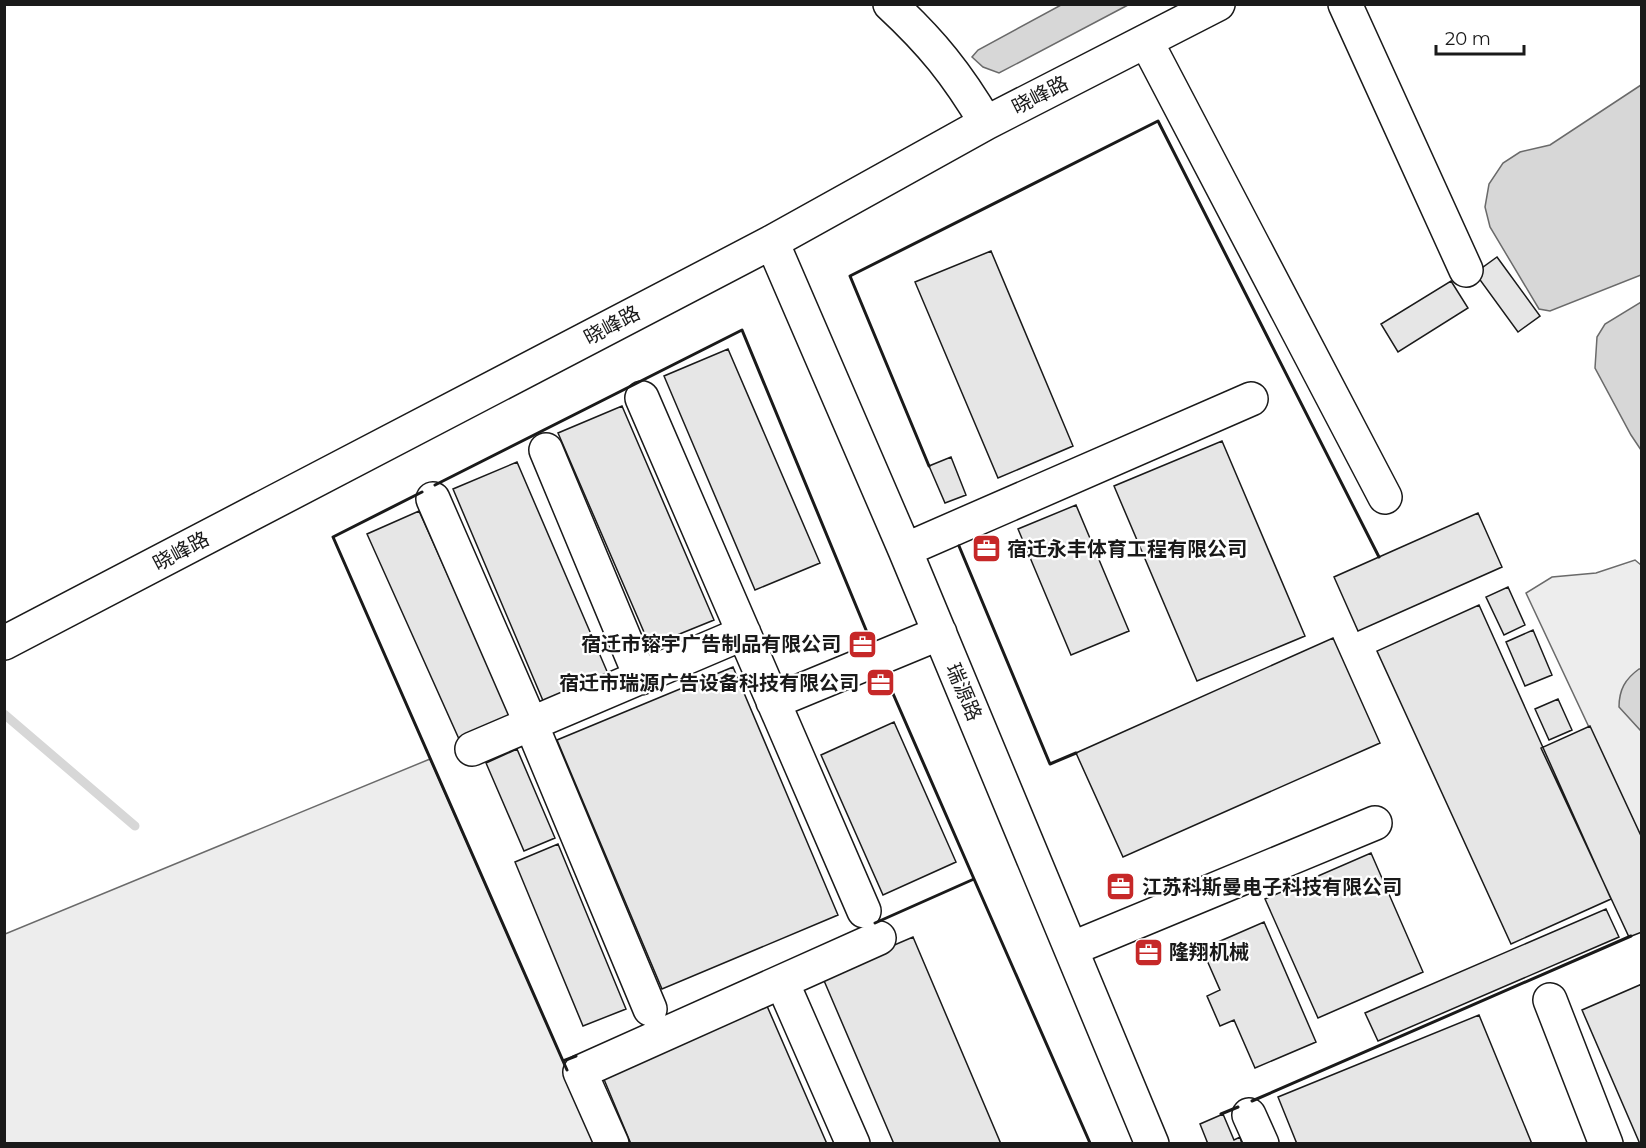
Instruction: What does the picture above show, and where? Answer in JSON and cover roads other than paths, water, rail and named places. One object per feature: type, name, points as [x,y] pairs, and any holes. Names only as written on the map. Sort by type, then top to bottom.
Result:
[{"type":"street","points":[[890,4],[945,61],[964,86],[986,123]]},
{"type":"street","name":"晓峰路","points":[[4,643],[772,242],[986,123],[1218,4]]},
{"type":"street","points":[[1345,4],[1466,270]]},
{"type":"street","points":[[1146,41],[1385,496]]},
{"type":"street","name":"瑞源路","points":[[772,242],[905,550],[1071,949],[1143,1140]]},
{"type":"street","points":[[612,1143],[580,1072],[782,982],[871,925],[642,398]]},
{"type":"street","points":[[905,550],[1251,399]]},
{"type":"street","points":[[546,450],[641,678]]},
{"type":"street","points":[[433,499],[531,724],[650,1009]]},
{"type":"street","points":[[472,749],[744,633]]},
{"type":"street","points":[[773,702],[940,633]]},
{"type":"street","points":[[1071,949],[1375,823]]},
{"type":"street","points":[[782,982],[853,1143]]},
{"type":"street","points":[[1550,1000],[1606,1143]]},
{"type":"waterway","points":[[4,714],[135,826]]},
{"type":"place","name":"宿迁永丰体育工程有限公司","points":[[986,549]]},
{"type":"place","name":"宿迁市镕宇广告制品有限公司","points":[[862,644]]},
{"type":"place","name":"宿迁市瑞源广告设备科技有限公司","points":[[880,683]]},
{"type":"place","name":"江苏科斯曼电子科技有限公司","points":[[1121,887]]},
{"type":"place","name":"隆翔机械","points":[[1148,952]]}]
